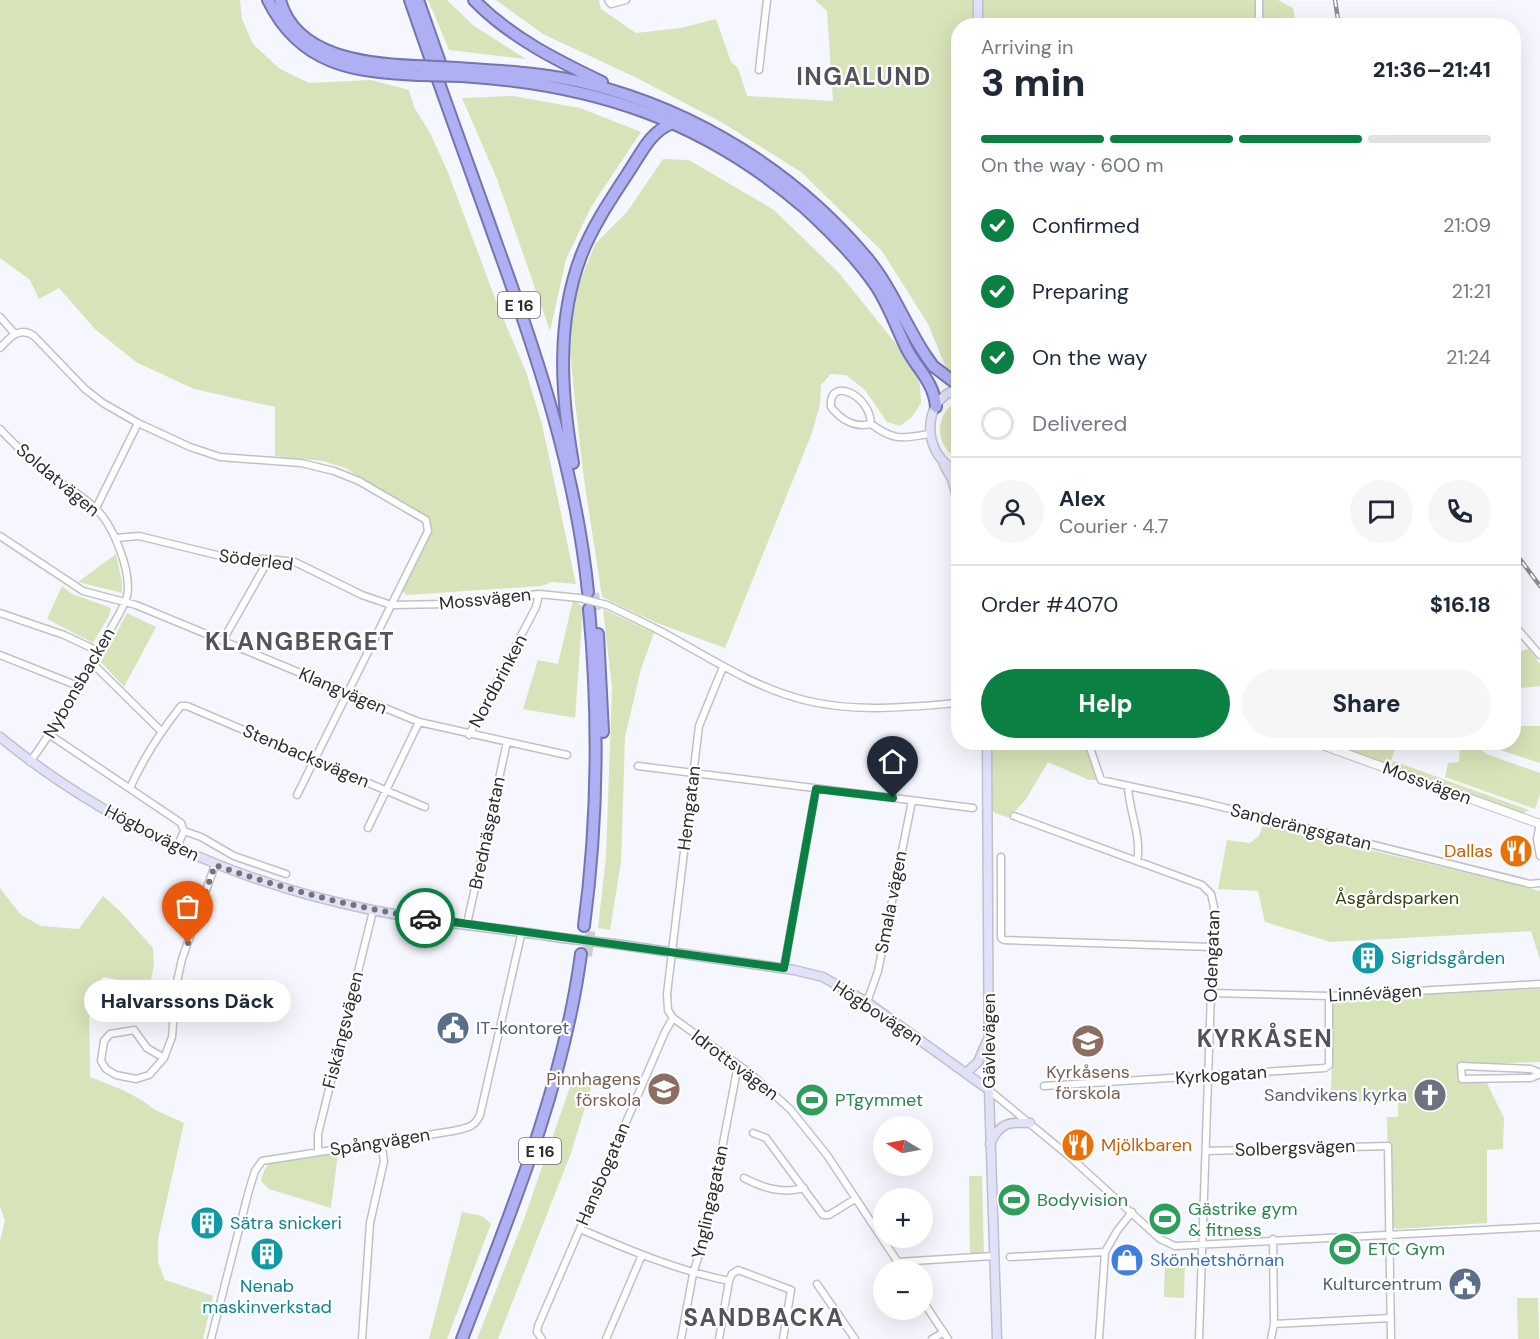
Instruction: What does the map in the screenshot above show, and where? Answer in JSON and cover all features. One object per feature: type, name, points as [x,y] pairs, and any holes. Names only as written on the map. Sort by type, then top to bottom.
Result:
[{"type":"highway","points":[[268,0],[288,32],[317,55],[350,68],[385,73],[417,70]]},
{"type":"highway","points":[[280,0],[286,14],[306,37],[328,51],[352,60],[417,70],[519,73],[587,84],[627,94]]},
{"type":"highway","name":"E 16","points":[[410,0],[544,380],[564,454],[581,544],[587,594]]},
{"type":"highway","name":"E 16","points":[[418,0],[525,300],[572,453],[587,594]]},
{"type":"highway","points":[[474,0],[528,43],[627,94],[697,123],[741,149],[797,189],[826,215],[867,258],[884,280],[926,356],[933,366],[951,381]]},
{"type":"highway","points":[[460,72],[591,94],[651,113],[713,143],[761,172],[821,223],[876,286],[887,304],[912,360],[931,384],[936,407]]},
{"type":"highway","points":[[572,453],[564,382],[563,336],[566,310],[575,273],[581,255],[599,220],[648,142],[660,129],[673,123]]},
{"type":"highway","points":[[588,926],[597,778],[592,609]]},
{"type":"highway","name":"E 16","points":[[462,1339],[539,1133],[559,1062],[584,955],[582,993],[566,1064],[545,1135],[470,1339]]},
{"type":"main road","points":[[978,0],[978,18]]},
{"type":"main road","points":[[951,392],[936,407],[930,425],[934,449],[951,478]]},
{"type":"main road","points":[[942,461],[951,467]]},
{"type":"main road","name":"Högbovägen","points":[[0,737],[30,762],[102,808],[177,848],[215,865],[274,886],[374,910],[784,968],[823,977],[867,1002],[989,1090]]},
{"type":"main road","name":"Gävlevägen","points":[[987,750],[989,1090],[997,1339]]},
{"type":"main road","points":[[967,1072],[978,1062],[989,1037]]},
{"type":"main road","points":[[990,1144],[998,1131],[1006,1124],[1030,1123]]},
{"type":"street","points":[[608,0],[611,4],[615,4],[626,0]]},
{"type":"street","points":[[759,70],[767,0]]},
{"type":"street","points":[[1259,0],[1259,18]]},
{"type":"street","points":[[0,317],[15,334]]},
{"type":"street","points":[[0,348],[15,334],[23,331],[30,333],[85,389],[103,403],[138,423],[189,447],[220,457],[301,464],[334,471],[359,481],[424,518],[428,531],[297,795]]},
{"type":"street","points":[[871,424],[871,414],[861,400],[843,390],[832,396],[831,407],[845,420],[855,424],[871,424],[889,436],[897,438],[930,434]]},
{"type":"street","points":[[96,508],[138,423]]},
{"type":"street","name":"Soldatvägen","points":[[0,429],[30,458],[96,508],[116,538],[126,577],[128,594],[125,602]]},
{"type":"street","name":"Klangvägen","points":[[0,536],[83,591],[125,602],[223,640],[419,722],[567,755]]},
{"type":"street","name":"Söderled","points":[[116,538],[139,536],[232,559],[268,559],[303,565],[363,595],[391,605]]},
{"type":"street","points":[[223,640],[268,559]]},
{"type":"street","name":"Mossvägen","points":[[391,605],[448,604],[539,594],[587,594],[664,633],[723,667],[764,687],[804,700],[860,708],[951,704]]},
{"type":"street","name":"Nordbrinken","points":[[470,735],[536,607],[539,594]]},
{"type":"street","name":"Nybonsbacken","points":[[30,762],[50,735],[125,602]]},
{"type":"street","points":[[0,613],[64,635],[98,651]]},
{"type":"street","points":[[1521,632],[1540,655]]},
{"type":"street","points":[[0,655],[78,686]]},
{"type":"street","points":[[92,663],[162,732],[130,788]]},
{"type":"street","name":"Hemgatan","points":[[672,952],[699,726],[723,667]]},
{"type":"street","name":"Stenbacksvägen","points":[[162,732],[181,706],[187,706],[425,807]]},
{"type":"street","points":[[368,828],[419,722]]},
{"type":"street","points":[[50,735],[181,823],[184,831],[177,848]]},
{"type":"street","name":"Brednäsgatan","points":[[467,924],[507,742]]},
{"type":"street","name":"Sanderängsgatan","points":[[1090,750],[1099,778],[1128,787],[1202,802],[1522,882],[1540,883]]},
{"type":"street","name":"Mossvägen","points":[[1336,750],[1540,824]]},
{"type":"street","points":[[638,766],[973,808]]},
{"type":"street","points":[[1128,787],[1139,850],[1137,861]]},
{"type":"street","points":[[784,968],[816,789]]},
{"type":"street","name":"Smala vägen","points":[[867,1002],[878,971],[912,801]]},
{"type":"street","name":"Odengatan","points":[[1014,816],[1201,885],[1211,894],[1214,907],[1199,1339]]},
{"type":"street","points":[[1540,824],[1538,839],[1540,856]]},
{"type":"street","points":[[184,831],[201,837],[234,856],[286,874]]},
{"type":"street","points":[[1001,857],[1001,938],[1004,940],[1212,947]]},
{"type":"street","points":[[164,1058],[147,1048],[134,1029],[110,1034],[104,1041],[101,1061],[106,1069],[116,1075],[136,1079],[150,1076],[164,1058],[172,1037],[176,986],[182,958],[215,865]]},
{"type":"street","name":"Fiskängsvägen","points":[[318,1151],[318,1134],[374,910]]},
{"type":"street","name":"Spångvägen","points":[[211,1339],[249,1190],[258,1165],[268,1159],[467,1128],[477,1122],[522,931]]},
{"type":"street","name":"Idrottsvägen","points":[[672,952],[667,1004],[673,1018],[773,1092],[801,1121],[896,1260]]},
{"type":"street","name":"Linnévägen","points":[[1211,993],[1329,996],[1540,984]]},
{"type":"street","name":"Kyrkogatan","points":[[1044,1086],[1327,1067],[1329,996]]},
{"type":"street","name":"Hansbogatan","points":[[542,1339],[537,1332],[673,1018]]},
{"type":"street","name":"Ynglingagatan","points":[[681,1339],[693,1274],[706,1232],[738,1065]]},
{"type":"street","points":[[1461,1066],[1531,1069],[1540,1074],[1531,1078],[1462,1079],[1461,1066]]},
{"type":"street","points":[[1502,1067],[1502,1079]]},
{"type":"street","name":"Högbovägen","points":[[989,1090],[1030,1123],[1165,1243],[1181,1246],[1273,1239],[1540,1227]]},
{"type":"street","points":[[753,1133],[766,1138],[820,1213],[826,1216],[855,1199]]},
{"type":"street","points":[[362,1339],[370,1223],[384,1161],[381,1142]]},
{"type":"street","name":"Solbergsvägen","points":[[1206,1151],[1388,1146],[1389,1234]]},
{"type":"street","points":[[744,1178],[761,1187],[776,1190],[790,1191],[804,1188]]},
{"type":"street","points":[[1099,1339],[1105,1252],[1117,1231],[1132,1212]]},
{"type":"street","points":[[580,1229],[693,1274],[729,1281],[719,1339]]},
{"type":"street","points":[[1389,1234],[1391,1339]]},
{"type":"street","points":[[1271,1339],[1274,1324],[1273,1239]]},
{"type":"street","points":[[1010,1257],[1105,1252]]},
{"type":"street","points":[[606,1339],[642,1255]]},
{"type":"street","points":[[929,1260],[993,1256]]},
{"type":"street","name":"Ynglingagatan","points":[[729,1281],[732,1274],[738,1270],[791,1290],[783,1339]]},
{"type":"street","points":[[816,1284],[855,1339]]},
{"type":"street","points":[[933,1316],[948,1339]]},
{"type":"street","points":[[1274,1324],[1391,1318]]},
{"type":"street","points":[[932,1339],[944,1332]]},
{"type":"green space","points":[[0,0],[240,0],[242,19],[253,44],[280,69],[309,83],[371,80],[409,90],[414,107],[430,133],[447,170],[496,301],[526,372],[542,424],[576,584],[552,582],[541,586],[406,595],[401,588],[429,538],[431,520],[345,468],[323,461],[275,456],[275,407],[194,389],[136,362],[95,329],[59,288],[39,299],[30,280],[0,258]]},
{"type":"green space","points":[[428,0],[447,0],[474,26],[526,59],[449,50]]},
{"type":"green space","points":[[496,0],[599,0],[601,9],[636,33],[681,28],[716,19],[731,62],[738,68],[747,96],[833,101],[827,11],[815,0],[1278,0],[1293,8],[1295,18],[951,18],[951,373],[948,373],[928,324],[882,251],[801,172],[723,123],[637,78],[543,34]]},
{"type":"green space","points":[[513,96],[580,108],[641,132],[591,207],[566,259],[550,331],[497,179],[462,98]]},
{"type":"green space","points":[[663,159],[689,160],[774,210],[839,273],[901,350],[920,384],[921,403],[912,417],[900,426],[887,422],[865,390],[846,375],[831,374],[821,385],[820,404],[812,433],[725,648],[657,623],[602,597],[584,479],[569,339],[574,297],[595,244],[627,212]]},
{"type":"green space","points":[[950,406],[951,454],[944,446],[940,430],[941,422]]},
{"type":"green space","points":[[116,554],[122,593],[78,582]]},
{"type":"green space","points":[[62,586],[72,594],[111,608],[109,616],[93,643],[47,619]]},
{"type":"green space","points":[[573,600],[583,607],[575,718],[523,709],[538,660],[558,664]]},
{"type":"green space","points":[[603,609],[654,633],[641,669],[625,737],[621,862],[610,930],[598,928],[606,857],[612,688]]},
{"type":"green space","points":[[127,613],[156,627],[124,687],[101,662]]},
{"type":"green space","points":[[1529,649],[1540,664],[1540,686],[1521,688],[1521,651]]},
{"type":"green space","points":[[1521,726],[1540,726],[1540,763],[1500,750],[1521,750]]},
{"type":"green space","points":[[987,750],[1090,750],[1101,780],[1089,780],[1048,762],[1026,799],[1009,818],[988,808]]},
{"type":"green space","points":[[1334,750],[1395,750],[1388,769]]},
{"type":"green space","points":[[1460,750],[1481,750],[1486,754],[1540,773],[1540,794],[1535,809],[1445,777],[1448,763],[1459,762]]},
{"type":"green space","points":[[1393,761],[1529,810],[1522,814],[1392,765]]},
{"type":"green space","name":"Åsgårdsparken","points":[[1264,821],[1362,848],[1540,891],[1540,960],[1531,931],[1331,942],[1265,922],[1258,891],[1218,889],[1227,840],[1250,843],[1259,836]]},
{"type":"green space","points":[[0,888],[21,915],[41,926],[79,929],[103,896],[121,912],[153,948],[154,966],[151,980],[133,983],[104,977],[89,990],[90,1077],[123,1090],[155,1110],[184,1123],[158,1239],[158,1262],[165,1280],[213,1296],[203,1339],[0,1339],[0,1241],[5,1221],[0,1207]]},
{"type":"green space","points":[[1540,989],[1540,1062],[1459,1065],[1457,1080],[1486,1081],[1504,1118],[1503,1149],[1487,1150],[1487,1223],[1397,1229],[1389,1225],[1387,1117],[1398,1117],[1398,1103],[1331,1101],[1333,997]]},
{"type":"green space","points":[[594,1078],[571,1153],[498,1339],[477,1339],[524,1219],[570,1087],[577,1080]]},
{"type":"green space","points":[[338,1153],[331,1208],[269,1189],[261,1181],[269,1163]]},
{"type":"green space","points":[[969,1176],[982,1176],[984,1257],[970,1258]]},
{"type":"green space","points":[[462,1212],[482,1216],[491,1224],[447,1339],[429,1339]]},
{"type":"green space","points":[[1165,1259],[1185,1260],[1184,1298],[1164,1297]]},
{"type":"green space","points":[[1517,1298],[1538,1298],[1539,1339],[1518,1339]]},
{"type":"tunnel","points":[[594,593],[596,610]]},
{"type":"tunnel","points":[[587,956],[591,927]]},
{"type":"railway","points":[[1335,0],[1338,18]]},
{"type":"railway","points":[[1521,560],[1540,586]]},
{"type":"way so far","points":[[188,943],[215,865],[274,886],[329,900],[425,918]]},
{"type":"place","name":"Dallas","points":[[1516,851]]},
{"type":"place","name":"Halvarssons Däck","points":[[188,943]]},
{"type":"place","name":"Sigridsgården","points":[[1368,958]]},
{"type":"place","name":"IT-kontoret","points":[[453,1028]]},
{"type":"place","name":"Kyrkåsens förskola","points":[[1088,1041]]},
{"type":"place","name":"Pinnhagens förskola","points":[[664,1089]]},
{"type":"place","name":"Sandvikens kyrka","points":[[1430,1095]]},
{"type":"place","name":"PTgymmet","points":[[812,1100]]},
{"type":"place","name":"Mjölkbaren","points":[[1078,1145]]},
{"type":"place","name":"Bodyvision","points":[[1014,1200]]},
{"type":"place","name":"Gästrike gym & fitness","points":[[1165,1219]]},
{"type":"place","name":"Sätra snickeri","points":[[207,1223]]},
{"type":"place","name":"ETC Gym","points":[[1345,1249]]},
{"type":"place","name":"Nenab maskinverkstad","points":[[267,1254]]},
{"type":"place","name":"Skönhetshörnan","points":[[1127,1260]]},
{"type":"place","name":"Kulturcentrum","points":[[1465,1284]]},
{"type":"district","name":"INGALUND","points":[[864,77]]},
{"type":"district","name":"KLANGBERGET","points":[[300,642]]},
{"type":"district","name":"KYRKÅSEN","points":[[1265,1039]]},
{"type":"district","name":"SANDBACKA","points":[[764,1318]]},
{"type":"route","points":[[425,918],[784,968],[816,789],[893,798]]}]
